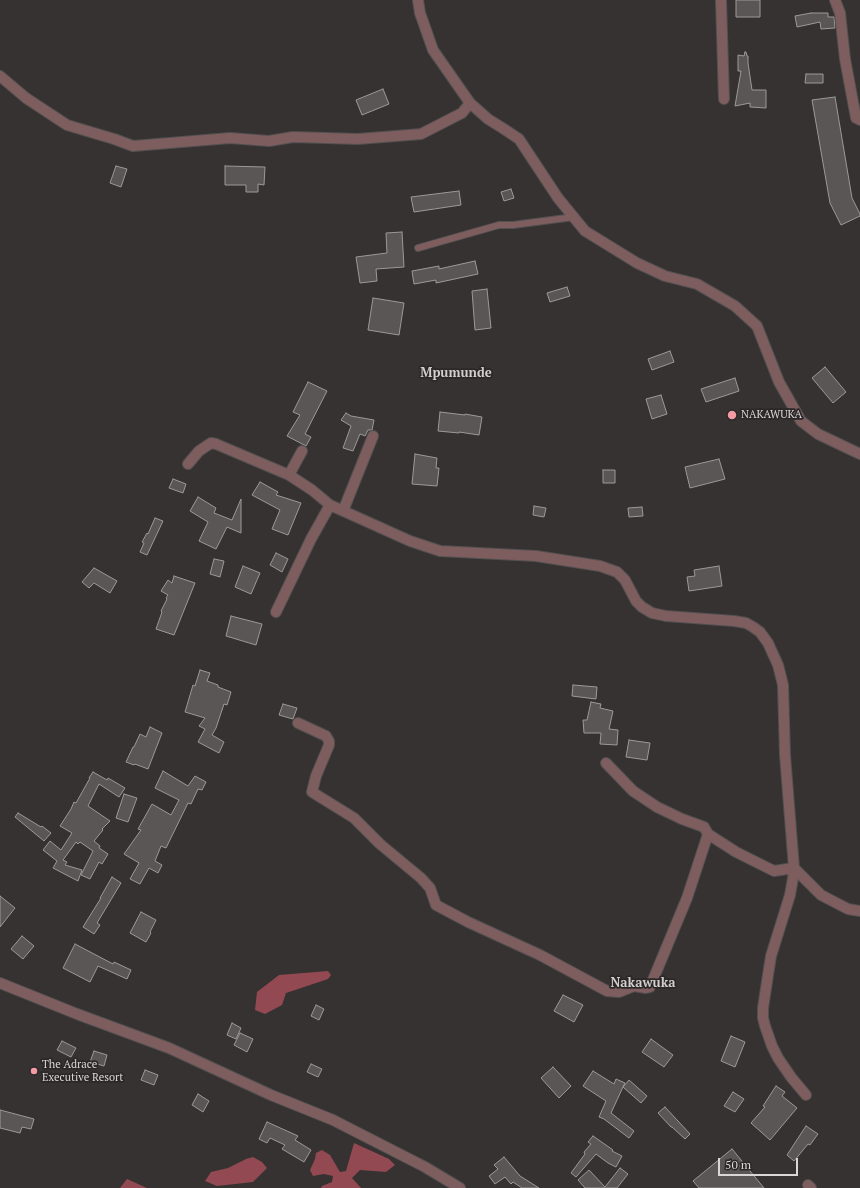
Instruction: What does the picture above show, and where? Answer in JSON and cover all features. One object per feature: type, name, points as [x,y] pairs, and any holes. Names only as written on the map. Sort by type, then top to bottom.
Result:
[{"type":"street","points":[[418,0],[420,13],[433,50],[470,103],[488,119],[519,139],[558,198],[585,231],[637,263],[665,276],[697,284],[735,306],[757,326],[779,382],[801,421],[818,434],[860,454]]},
{"type":"street","points":[[721,0],[724,99]]},
{"type":"street","points":[[836,0],[840,13],[844,59],[856,118],[860,120]]},
{"type":"street","points":[[0,76],[26,98],[67,125],[133,146],[230,138],[269,141],[293,137],[358,139],[421,134],[462,112],[470,103]]},
{"type":"street","points":[[343,511],[374,436]]},
{"type":"street","points":[[188,464],[199,450],[211,443],[216,444],[289,475],[312,490],[330,505],[410,541],[440,551],[536,556],[600,566],[617,572],[625,580],[636,601],[652,613],[666,616],[746,623],[760,632],[768,643],[778,665],[783,685],[786,755],[794,868],[790,895],[771,956],[763,1008],[763,1018],[772,1046],[778,1058],[790,1077],[806,1095]]},
{"type":"street","points":[[289,475],[302,451]]},
{"type":"street","points":[[276,612],[311,539],[330,505]]},
{"type":"street","points":[[298,723],[326,736],[329,741],[329,745],[316,776],[312,792],[354,818],[380,844],[421,878],[430,888],[436,906],[540,955],[608,991],[619,992],[634,986],[646,988],[650,987],[687,898],[708,834]]},
{"type":"street","points":[[606,763],[632,791],[656,807],[704,827],[708,834],[736,852],[774,871],[794,868]]},
{"type":"street","points":[[794,868],[821,895],[848,909],[860,911]]},
{"type":"street","points":[[0,983],[77,1014],[169,1048],[271,1095],[333,1120],[425,1167],[460,1188]]},
{"type":"lane","points":[[418,248],[499,225],[513,225],[574,216]]},
{"type":"shaded area","points":[[328,971],[331,975],[328,979],[286,993],[282,1005],[265,1014],[255,1010],[257,992],[279,975]]},
{"type":"shaded area","points":[[354,1143],[389,1159],[395,1165],[386,1172],[360,1170],[352,1178],[361,1188],[321,1188],[322,1186],[332,1182],[333,1176],[324,1174],[313,1176],[310,1170],[316,1153],[322,1150],[330,1155],[340,1172],[346,1171]]},
{"type":"shaded area","points":[[253,1157],[262,1162],[267,1168],[253,1182],[217,1186],[205,1181],[211,1172],[228,1168]]},
{"type":"shaded area","points":[[127,1179],[147,1188],[120,1188]]},
{"type":"building","points":[[736,0],[760,0],[760,17],[736,17]]},
{"type":"building","points":[[811,13],[828,13],[828,17],[834,17],[835,28],[821,29],[820,22],[797,27],[795,16]]},
{"type":"building","points":[[745,52],[748,56],[752,90],[766,90],[766,108],[750,107],[750,103],[735,106],[741,71],[738,71],[738,55],[744,56]]},
{"type":"building","points":[[806,74],[823,74],[823,83],[805,83]]},
{"type":"building","points":[[383,89],[389,104],[362,115],[356,100]]},
{"type":"building","points":[[835,97],[852,198],[860,214],[860,216],[841,225],[830,203],[812,100]]},
{"type":"building","points":[[116,166],[127,169],[121,187],[110,183]]},
{"type":"building","points":[[225,166],[265,167],[264,185],[258,184],[258,192],[246,192],[246,185],[225,185]]},
{"type":"building","points":[[511,189],[514,198],[504,201],[501,192]]},
{"type":"building","points":[[459,191],[461,205],[414,212],[411,197]]},
{"type":"building","points":[[402,232],[404,267],[376,269],[377,281],[360,283],[356,257],[387,253],[386,233]]},
{"type":"building","points":[[475,261],[478,274],[436,283],[436,280],[414,284],[412,271],[439,266],[439,269]]},
{"type":"building","points":[[567,287],[570,296],[550,302],[547,293]]},
{"type":"building","points":[[487,289],[491,328],[475,330],[472,291]]},
{"type":"building","points":[[373,298],[404,303],[399,335],[368,330]]},
{"type":"building","points":[[670,351],[674,362],[652,370],[648,359]]},
{"type":"building","points":[[825,367],[846,392],[833,403],[812,378]]},
{"type":"building","points":[[735,378],[739,391],[706,402],[701,389]]},
{"type":"building","points":[[308,382],[327,391],[305,434],[311,437],[306,446],[287,436],[300,415],[293,412]]},
{"type":"building","points":[[661,395],[667,414],[652,419],[646,399]]},
{"type":"building","points":[[440,412],[482,417],[479,435],[438,431]]},
{"type":"building","points":[[346,413],[351,416],[374,420],[372,430],[368,430],[365,436],[360,434],[353,451],[343,448],[351,426],[341,420]]},
{"type":"building","points":[[415,454],[437,458],[436,468],[439,468],[437,486],[412,484]]},
{"type":"building","points":[[719,459],[725,479],[690,488],[685,467]]},
{"type":"building","points":[[603,470],[615,470],[615,483],[603,483]]},
{"type":"building","points":[[173,479],[186,484],[183,493],[169,488]]},
{"type":"building","points":[[260,482],[278,492],[276,495],[301,503],[288,535],[272,529],[280,510],[252,495]]},
{"type":"building","points":[[198,497],[216,508],[214,513],[232,520],[241,499],[241,533],[227,527],[216,549],[199,541],[208,522],[190,511]]},
{"type":"building","points":[[534,506],[546,508],[544,517],[533,515]]},
{"type":"building","points":[[642,507],[643,516],[629,517],[628,508]]},
{"type":"building","points":[[155,518],[163,521],[147,555],[140,552],[144,543],[142,542],[147,533],[148,534]]},
{"type":"building","points":[[276,553],[288,559],[282,572],[270,565]]},
{"type":"building","points":[[214,559],[224,561],[220,577],[210,574]]},
{"type":"building","points":[[243,566],[260,573],[251,594],[235,587]]},
{"type":"building","points":[[719,566],[722,586],[689,591],[687,577],[695,576],[694,570]]},
{"type":"building","points":[[94,568],[117,581],[110,593],[94,583],[89,588],[82,582]]},
{"type":"building","points":[[174,576],[195,583],[174,635],[156,629],[162,612],[161,611],[168,595],[161,591],[168,580],[172,583]]},
{"type":"building","points":[[231,616],[262,624],[256,645],[226,636]]},
{"type":"building","points":[[200,670],[210,673],[207,681],[231,692],[227,705],[224,704],[216,728],[212,735],[224,742],[219,753],[198,742],[205,729],[199,726],[205,718],[185,712],[193,685],[195,686]]},
{"type":"building","points":[[573,685],[597,687],[596,699],[572,696]]},
{"type":"building","points":[[591,702],[601,704],[600,708],[613,711],[609,729],[618,730],[617,745],[600,744],[601,733],[584,733],[583,720],[587,720]]},
{"type":"building","points":[[283,704],[297,708],[293,719],[279,715]]},
{"type":"building","points":[[150,727],[162,733],[148,769],[126,762],[140,734],[146,737]]},
{"type":"building","points":[[629,740],[650,743],[647,760],[626,757]]},
{"type":"building","points":[[163,771],[188,786],[195,776],[206,782],[202,790],[198,789],[191,804],[188,803],[166,848],[161,846],[155,861],[162,865],[158,873],[149,868],[140,884],[130,879],[139,863],[124,854],[141,830],[138,829],[152,804],[171,815],[179,800],[155,788]]},
{"type":"building","points":[[93,772],[107,780],[108,778],[125,788],[119,797],[99,784],[88,806],[110,821],[102,829],[103,830],[94,841],[100,846],[99,848],[108,854],[102,864],[99,862],[90,879],[81,875],[93,851],[80,842],[78,844],[76,842],[63,860],[67,862],[65,865],[82,870],[78,881],[53,868],[57,861],[43,850],[50,841],[61,850],[72,833],[60,826],[74,802],[76,803]]},
{"type":"building","points":[[124,794],[137,798],[128,822],[116,818]]},
{"type":"building","points":[[18,813],[41,827],[42,826],[51,833],[44,841],[15,817]]},
{"type":"building","points":[[112,877],[121,883],[97,923],[100,925],[94,934],[83,927]]},
{"type":"building","points":[[0,896],[15,908],[0,927]]},
{"type":"building","points":[[141,912],[156,920],[146,942],[130,933]]},
{"type":"building","points":[[22,936],[34,946],[23,959],[11,949]]},
{"type":"building","points":[[75,944],[113,964],[114,962],[131,970],[127,979],[98,966],[90,982],[63,968]]},
{"type":"building","points":[[563,995],[583,1005],[574,1022],[554,1011]]},
{"type":"building","points":[[316,1005],[324,1009],[319,1020],[311,1016]]},
{"type":"building","points":[[232,1023],[241,1028],[236,1039],[227,1035]]},
{"type":"building","points":[[240,1033],[253,1039],[247,1052],[234,1045]]},
{"type":"building","points":[[731,1036],[745,1042],[735,1067],[721,1061]]},
{"type":"building","points":[[651,1039],[673,1055],[664,1067],[642,1052]]},
{"type":"building","points":[[62,1041],[76,1048],[71,1057],[57,1050]]},
{"type":"building","points":[[94,1051],[107,1055],[104,1066],[90,1062]]},
{"type":"building","points":[[311,1064],[322,1069],[318,1077],[307,1072]]},
{"type":"building","points":[[553,1067],[571,1086],[559,1098],[541,1078]]},
{"type":"building","points":[[145,1070],[158,1075],[154,1085],[141,1080]]},
{"type":"building","points":[[593,1071],[614,1084],[616,1079],[625,1083],[611,1113],[634,1131],[629,1138],[604,1119],[599,1117],[606,1101],[583,1086]]},
{"type":"building","points":[[629,1080],[647,1096],[641,1103],[623,1087]]},
{"type":"building","points":[[776,1086],[785,1092],[782,1096],[797,1108],[770,1140],[751,1123],[765,1107],[763,1106]]},
{"type":"building","points":[[733,1092],[744,1099],[735,1112],[724,1106]]},
{"type":"building","points":[[198,1094],[209,1101],[203,1112],[192,1105]]},
{"type":"building","points":[[665,1107],[690,1134],[685,1139],[658,1113]]},
{"type":"building","points":[[0,1110],[34,1119],[31,1129],[22,1127],[20,1133],[0,1128]]},
{"type":"building","points":[[267,1122],[298,1136],[295,1140],[311,1150],[304,1162],[282,1149],[285,1145],[270,1138],[267,1143],[259,1139]]},
{"type":"building","points":[[806,1126],[818,1134],[810,1145],[808,1144],[794,1161],[787,1155]]},
{"type":"building","points":[[593,1136],[613,1150],[612,1151],[622,1156],[616,1167],[596,1154],[576,1177],[571,1173],[585,1154],[584,1152],[591,1144],[588,1142]]},
{"type":"building","points":[[732,1149],[764,1188],[699,1188],[693,1181]]},
{"type":"building","points":[[504,1157],[520,1176],[539,1188],[522,1188],[513,1182],[511,1184],[505,1177],[495,1184],[489,1176],[498,1169],[494,1165]]},
{"type":"building","points":[[620,1168],[628,1174],[617,1188],[585,1188],[578,1180],[589,1170],[605,1187]]},
{"type":"place","name":"NAKAWUKA","points":[[732,415]]},
{"type":"place","name":"The Adrace Executive Resort","points":[[34,1071]]},
{"type":"district","name":"Mpumunde","points":[[456,373]]},
{"type":"district","name":"Nakawuka","points":[[643,983]]}]
